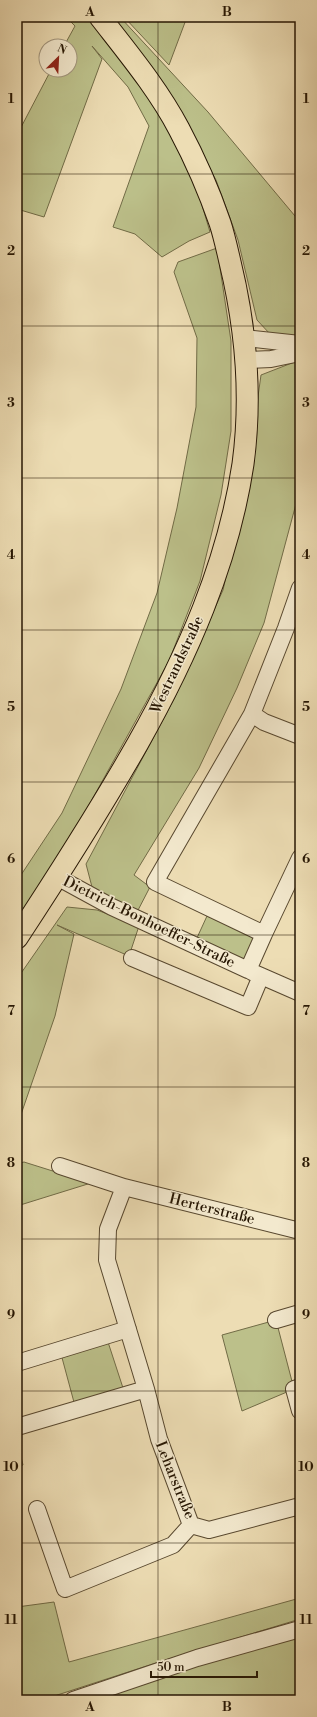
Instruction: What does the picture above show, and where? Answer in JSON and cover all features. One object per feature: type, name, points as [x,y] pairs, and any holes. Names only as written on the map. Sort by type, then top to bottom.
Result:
[{"type":"main road","name":"Westrandstraße","points":[[17,938],[104,804],[165,695],[195,631],[228,537],[243,466],[246,435],[247,360],[238,295],[221,224],[200,172],[179,128],[162,100],[100,17]]},
{"type":"street","points":[[244,338],[300,344]]},
{"type":"street","points":[[247,360],[271,359],[300,353]]},
{"type":"street","points":[[264,934],[155,882],[252,714],[300,588]]},
{"type":"street","points":[[252,714],[264,722],[300,736]]},
{"type":"street","name":"Dietrich-Bonhoeffer-Straße","points":[[57,877],[112,907],[255,973],[264,934],[298,867]]},
{"type":"street","points":[[132,958],[248,1007],[255,973],[300,993]]},
{"type":"street","points":[[60,1166],[124,1187]]},
{"type":"street","name":"Herterstraße","points":[[124,1187],[300,1231]]},
{"type":"street","name":"Leharstraße","points":[[124,1187],[108,1229],[107,1260],[146,1388],[159,1439],[192,1525],[208,1530],[300,1506]]},
{"type":"street","points":[[276,1320],[300,1313]]},
{"type":"street","points":[[17,1362],[128,1329]]},
{"type":"street","points":[[300,1387],[294,1389],[300,1411]]},
{"type":"street","points":[[17,1427],[146,1388]]},
{"type":"street","points":[[37,1509],[65,1589],[173,1545],[192,1525]]},
{"type":"street","points":[[73,1700],[197,1658],[300,1629]]},
{"type":"green space","points":[[66,17],[100,17],[179,128],[210,232],[189,241],[162,257],[135,234],[113,227],[149,126],[128,87],[92,46],[102,59],[44,217],[17,209],[17,135],[47,78],[78,78],[78,38],[68,38],[75,26]]},
{"type":"green space","points":[[108,17],[120,17],[208,112],[300,222],[300,338],[270,334],[257,320],[238,240],[216,180],[182,118]]},
{"type":"green space","points":[[124,17],[187,17],[169,65]]},
{"type":"green space","points":[[217,248],[231,341],[231,431],[221,495],[200,581],[169,661],[89,805],[42,881],[17,918],[17,881],[62,813],[121,689],[157,593],[177,508],[196,407],[197,338],[174,272],[178,262]]},
{"type":"green space","points":[[300,361],[300,489],[264,623],[237,688],[199,768],[134,875],[150,887],[135,916],[92,887],[86,864],[174,699],[223,590],[244,497],[261,375]]},
{"type":"green space","points":[[67,907],[97,910],[139,926],[129,956],[57,925],[74,934],[55,1016],[17,1126],[17,979]]},
{"type":"green space","points":[[207,916],[255,937],[245,960],[196,940]]},
{"type":"green space","points":[[24,1162],[91,1183],[17,1206],[17,1164]]},
{"type":"green space","points":[[276,1320],[294,1389],[242,1411],[222,1335]]},
{"type":"green space","points":[[107,1339],[124,1391],[75,1406],[61,1354]]},
{"type":"green space","points":[[17,1441],[23,1465],[17,1467]]},
{"type":"green space","points":[[300,1598],[300,1619],[162,1661],[42,1700],[17,1700],[17,1607],[54,1602],[69,1662]]},
{"type":"green space","points":[[300,1629],[300,1700],[73,1700]]}]
